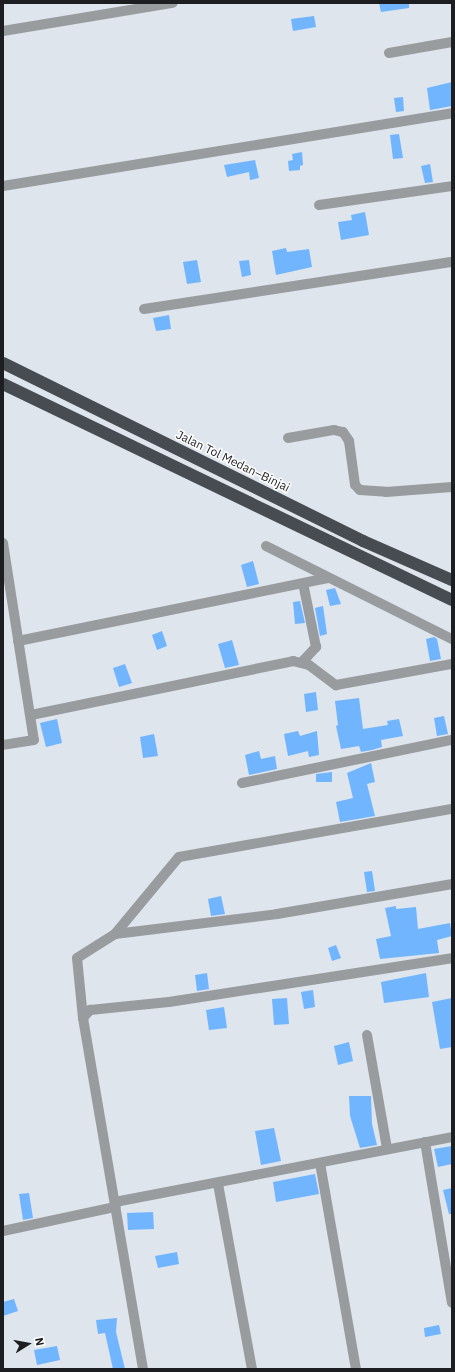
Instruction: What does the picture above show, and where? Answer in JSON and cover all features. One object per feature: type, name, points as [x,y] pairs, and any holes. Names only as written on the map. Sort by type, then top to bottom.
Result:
[{"type":"highway","name":"Jalan Tol Medan–Binjai","points":[[3,363],[363,541],[452,580]]},
{"type":"highway","points":[[3,384],[452,600]]},
{"type":"street","points":[[3,31],[173,3]]},
{"type":"street","points":[[389,53],[452,42]]},
{"type":"street","points":[[3,186],[452,113]]},
{"type":"street","points":[[319,205],[452,186]]},
{"type":"street","points":[[144,309],[452,262]]},
{"type":"street","points":[[288,438],[334,430],[343,432],[349,441],[355,486],[360,490],[386,492],[452,487]]},
{"type":"street","points":[[3,543],[34,740],[3,745]]},
{"type":"street","points":[[266,546],[452,639]]},
{"type":"street","points":[[18,641],[328,578]]},
{"type":"street","points":[[302,662],[316,648],[303,583]]},
{"type":"street","points":[[31,715],[279,663],[302,662],[336,685],[452,664]]},
{"type":"street","points":[[242,783],[452,740]]},
{"type":"street","points":[[143,1369],[83,1018],[77,958],[115,934],[179,857],[452,809]]},
{"type":"street","points":[[115,934],[277,914],[452,884]]},
{"type":"street","points":[[83,1018],[90,1010],[170,1002],[452,958]]},
{"type":"street","points":[[367,1035],[387,1149]]},
{"type":"street","points":[[3,1231],[115,1205],[452,1137]]},
{"type":"street","points":[[425,1142],[452,1303]]},
{"type":"street","points":[[320,1163],[356,1369]]},
{"type":"street","points":[[218,1184],[252,1369]]},
{"type":"building","points":[[379,3],[409,3],[409,8],[381,12]]},
{"type":"building","points":[[314,16],[316,27],[293,31],[291,19]]},
{"type":"building","points":[[452,82],[452,106],[430,110],[427,88]]},
{"type":"building","points":[[403,97],[404,111],[396,112],[394,98]]},
{"type":"building","points":[[399,134],[403,158],[393,159],[390,135]]},
{"type":"building","points":[[302,152],[303,165],[300,166],[300,170],[289,171],[288,161],[293,160],[292,154]]},
{"type":"building","points":[[255,160],[259,178],[250,180],[249,172],[227,177],[224,165]]},
{"type":"building","points":[[430,164],[433,182],[425,183],[421,166]]},
{"type":"building","points":[[365,212],[369,235],[341,240],[338,222],[352,220],[351,215]]},
{"type":"building","points":[[286,248],[287,252],[309,249],[312,267],[276,275],[272,251]]},
{"type":"building","points":[[197,260],[201,282],[187,284],[183,262]]},
{"type":"building","points":[[249,260],[251,275],[242,277],[239,261]]},
{"type":"building","points":[[169,315],[171,329],[156,331],[153,318]]},
{"type":"building","points":[[253,561],[259,584],[247,587],[241,565]]},
{"type":"building","points":[[335,588],[341,604],[330,606],[326,590]]},
{"type":"building","points":[[300,601],[305,623],[295,624],[293,602]]},
{"type":"building","points":[[323,606],[327,634],[320,636],[315,608]]},
{"type":"building","points":[[162,631],[167,646],[157,650],[152,635]]},
{"type":"building","points":[[434,637],[437,639],[441,659],[430,661],[426,639]]},
{"type":"building","points":[[232,640],[239,665],[225,668],[218,644]]},
{"type":"building","points":[[125,664],[132,683],[119,687],[113,668]]},
{"type":"building","points":[[316,692],[318,710],[306,712],[304,694]]},
{"type":"building","points":[[359,698],[363,729],[388,725],[387,721],[399,719],[403,736],[381,740],[382,747],[372,750],[361,752],[359,746],[341,749],[336,726],[338,725],[335,701]]},
{"type":"building","points":[[444,716],[448,734],[437,736],[434,718]]},
{"type":"building","points":[[57,719],[62,743],[46,747],[40,723]]},
{"type":"building","points":[[298,731],[300,736],[317,731],[319,755],[309,757],[308,751],[288,756],[284,734]]},
{"type":"building","points":[[154,734],[158,756],[143,758],[140,737]]},
{"type":"building","points":[[259,751],[261,759],[275,756],[277,769],[249,775],[245,755]]},
{"type":"building","points":[[371,763],[375,782],[367,784],[375,816],[340,822],[336,802],[353,798],[347,773]]},
{"type":"building","points":[[332,772],[332,782],[316,782],[316,774]]},
{"type":"building","points":[[372,871],[375,891],[367,892],[364,872]]},
{"type":"building","points":[[221,896],[225,914],[211,916],[208,899]]},
{"type":"building","points":[[396,906],[396,909],[416,907],[418,929],[450,923],[452,936],[437,940],[439,953],[380,959],[376,939],[391,936],[385,908]]},
{"type":"building","points":[[336,945],[341,958],[332,961],[328,948]]},
{"type":"building","points":[[207,973],[209,989],[197,991],[195,975]]},
{"type":"building","points":[[426,973],[429,997],[384,1003],[381,982]]},
{"type":"building","points":[[313,990],[315,1007],[304,1009],[301,992]]},
{"type":"building","points":[[287,998],[289,1024],[274,1025],[272,999]]},
{"type":"building","points":[[452,998],[452,1047],[440,1049],[432,1002]]},
{"type":"building","points":[[224,1007],[227,1028],[209,1030],[206,1010]]},
{"type":"building","points":[[349,1042],[353,1061],[338,1065],[334,1046]]},
{"type":"building","points":[[349,1096],[371,1096],[372,1124],[377,1145],[360,1148],[350,1116]]},
{"type":"building","points":[[274,1128],[281,1161],[261,1165],[255,1131]]},
{"type":"building","points":[[452,1146],[452,1164],[438,1167],[434,1149]]},
{"type":"building","points":[[315,1174],[319,1194],[276,1202],[273,1182]]},
{"type":"building","points":[[452,1188],[452,1214],[449,1214],[443,1190]]},
{"type":"building","points":[[29,1193],[33,1218],[23,1220],[19,1194]]},
{"type":"building","points":[[153,1212],[154,1229],[128,1230],[127,1213]]},
{"type":"building","points":[[177,1252],[179,1264],[158,1268],[155,1256]]},
{"type":"building","points":[[14,1299],[18,1311],[3,1316],[3,1302]]},
{"type":"building","points":[[117,1318],[116,1332],[125,1369],[113,1369],[105,1333],[98,1334],[96,1320]]},
{"type":"building","points":[[439,1325],[441,1334],[425,1337],[424,1328]]},
{"type":"building","points":[[57,1346],[60,1360],[37,1365],[34,1350]]}]
